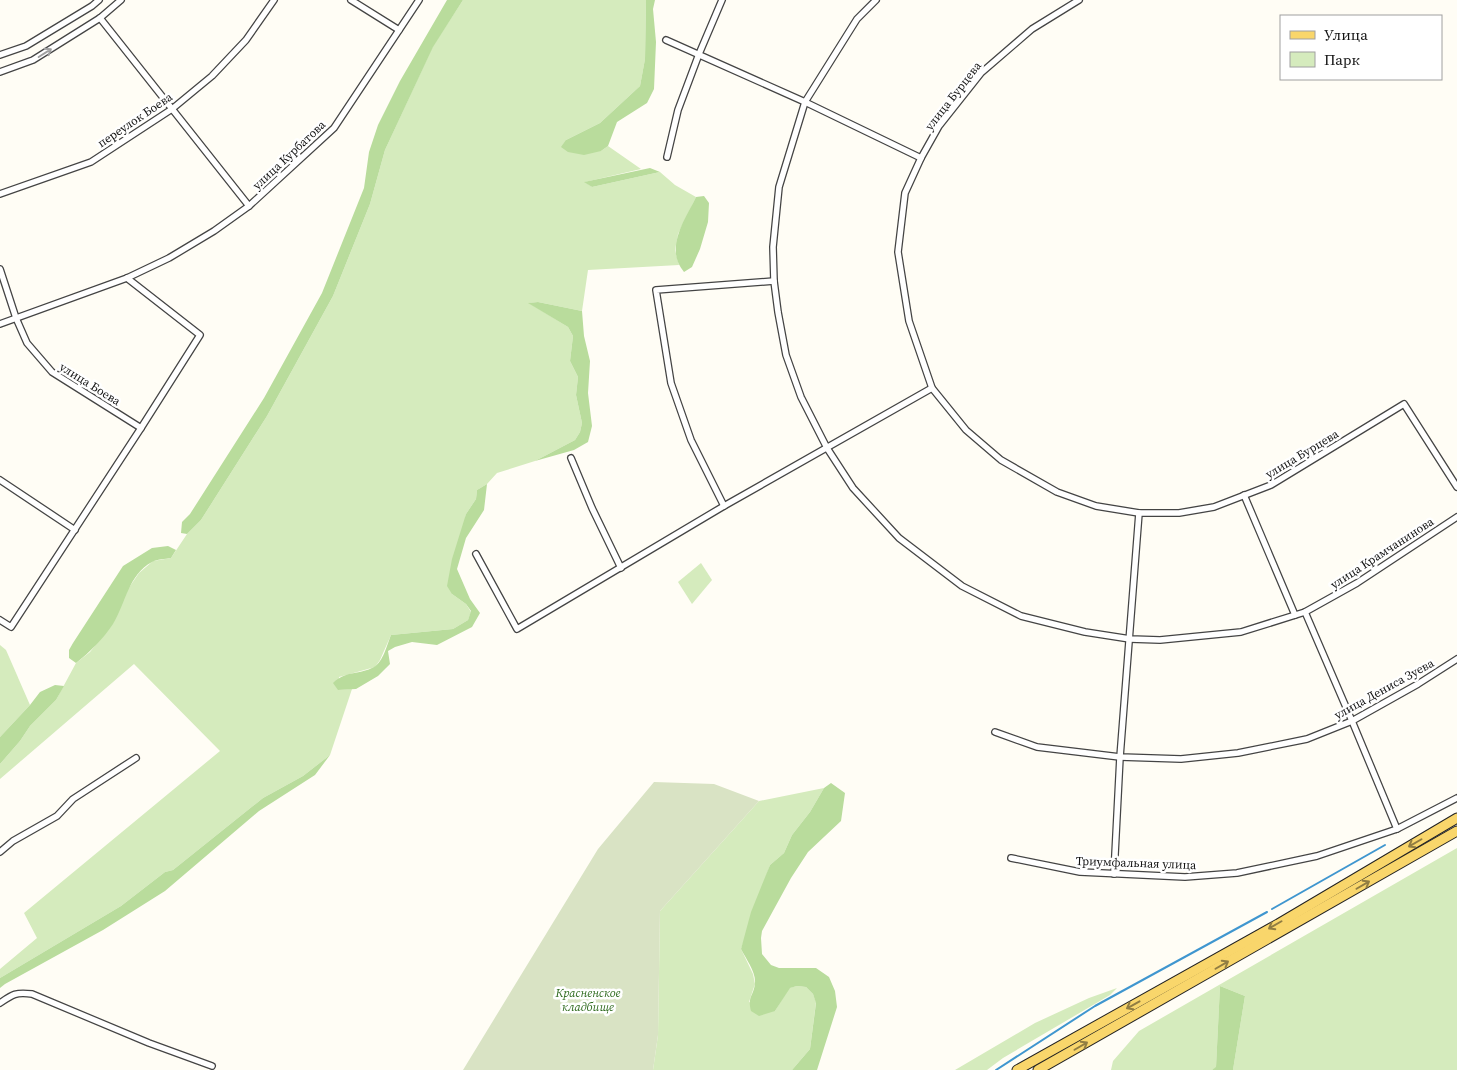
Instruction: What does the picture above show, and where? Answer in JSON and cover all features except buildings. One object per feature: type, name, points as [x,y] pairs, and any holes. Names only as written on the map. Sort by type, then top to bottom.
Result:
[{"type":"main road","points":[[1017,1070],[1278,924],[1457,818]]},
{"type":"main road","points":[[1038,1070],[1457,831]]},
{"type":"street","points":[[0,55],[26,46],[100,0]]},
{"type":"street","points":[[0,72],[33,60],[100,18],[121,0]]},
{"type":"street","name":"переулок Боева","points":[[0,194],[91,162],[172,109],[212,76],[246,40],[274,0]]},
{"type":"street","points":[[351,0],[398,30]]},
{"type":"street","name":"улица Курбатова","points":[[0,324],[127,278],[169,258],[214,231],[249,206],[334,128],[419,0]]},
{"type":"street","points":[[666,157],[678,110],[722,0]]},
{"type":"street","name":"улица Крамчанинова","points":[[876,0],[857,19],[805,102],[779,187],[773,246],[774,281],[786,355],[801,397],[827,448],[854,488],[899,538],[962,586],[1021,616],[1084,632],[1130,640],[1160,640],[1240,632],[1305,612],[1357,583],[1457,516]]},
{"type":"street","name":"улица Бурцева","points":[[1079,0],[1032,29],[981,73],[939,126],[921,158],[905,193],[898,252],[910,321],[932,388],[966,430],[1001,460],[1056,492],[1096,506],[1139,513],[1179,513],[1214,507],[1271,485],[1404,404],[1457,487]]},
{"type":"street","points":[[100,18],[249,206]]},
{"type":"street","points":[[666,40],[805,102],[921,158]]},
{"type":"street","name":"улица Боева","points":[[0,269],[16,318],[27,342],[52,372],[141,428]]},
{"type":"street","points":[[0,620],[11,627],[200,335],[127,278]]},
{"type":"street","points":[[724,506],[691,440],[671,383],[656,290],[774,281]]},
{"type":"street","points":[[476,554],[517,629],[724,506],[932,388]]},
{"type":"street","points":[[571,458],[592,508],[621,568]]},
{"type":"street","points":[[0,480],[75,530]]},
{"type":"street","points":[[1244,495],[1296,615]]},
{"type":"street","points":[[1114,874],[1120,757],[1139,513]]},
{"type":"street","points":[[1305,612],[1397,829]]},
{"type":"street","name":"улица Дениса Зуева","points":[[995,732],[1037,747],[1120,757],[1181,759],[1238,753],[1307,739],[1352,720],[1418,684],[1457,659]]},
{"type":"street","points":[[0,852],[13,841],[57,816],[74,799],[136,758]]},
{"type":"street","name":"Триумфальная улица","points":[[1012,858],[1080,872],[1185,877],[1237,873],[1317,856],[1397,829],[1457,798]]},
{"type":"street","points":[[0,1003],[13,994],[22,992],[32,994],[149,1043],[212,1066]]},
{"type":"green space","points":[[447,0],[463,0],[433,47],[385,150],[370,204],[333,296],[267,416],[201,520],[187,534],[181,533],[182,522],[190,514],[264,398],[322,293],[364,188],[369,152],[378,125],[400,81]]},
{"type":"green space","points":[[463,0],[646,0],[645,59],[640,86],[600,123],[566,140],[601,151],[608,146],[641,169],[585,182],[592,187],[660,172],[675,185],[696,197],[678,234],[675,250],[679,265],[588,270],[582,311],[538,302],[529,303],[568,327],[573,336],[570,361],[578,377],[576,395],[582,423],[580,432],[575,440],[535,461],[497,473],[487,484],[477,490],[476,499],[466,514],[452,594],[466,604],[471,612],[468,620],[453,629],[391,635],[375,667],[339,677],[338,690],[352,689],[330,755],[303,776],[263,798],[173,870],[165,872],[121,906],[0,978],[0,969],[37,938],[24,913],[220,751],[134,664],[0,779],[0,764],[30,726],[56,700],[76,663],[90,652],[113,623],[128,589],[139,573],[153,561],[171,558],[187,534],[201,520],[267,416],[333,296],[370,204],[385,150],[433,46]]},
{"type":"green space","points":[[646,0],[655,0],[653,9],[656,42],[654,89],[647,103],[617,122],[608,146],[601,151],[584,155],[568,152],[561,147],[566,140],[600,123],[640,86],[645,59]]},
{"type":"green space","points":[[650,168],[660,172],[592,187],[584,182]]},
{"type":"green space","points":[[704,196],[709,203],[708,222],[700,249],[692,267],[684,272],[678,263],[676,253],[678,234],[696,197]]},
{"type":"green space","points":[[538,302],[582,311],[584,336],[590,361],[588,393],[592,426],[588,442],[574,450],[535,461],[575,440],[580,432],[582,423],[576,395],[578,377],[570,361],[573,336],[568,327],[528,303]]},
{"type":"green space","points":[[487,484],[484,510],[466,538],[457,569],[470,599],[480,613],[472,627],[437,645],[412,642],[395,647],[388,651],[390,664],[378,676],[356,689],[338,690],[333,683],[338,679],[377,665],[391,635],[453,629],[468,620],[471,611],[466,604],[452,594],[447,586],[452,559],[466,514],[476,499],[477,490]]},
{"type":"green space","points":[[168,546],[176,550],[171,558],[154,561],[138,574],[128,590],[113,624],[101,640],[76,663],[69,658],[69,650],[73,643],[123,566],[152,548]]},
{"type":"green space","points":[[701,563],[712,580],[692,604],[678,582]]},
{"type":"green space","points":[[0,645],[6,650],[30,705],[0,737]]},
{"type":"green space","points":[[55,685],[64,686],[56,700],[30,726],[0,764],[0,737],[40,692]]},
{"type":"green space","points":[[330,755],[315,775],[259,811],[165,891],[103,930],[0,988],[0,978],[121,906],[165,872],[173,870],[263,798],[303,776]]},
{"type":"green space","name":"Красненское кладбище","points":[[654,782],[714,784],[759,801],[660,911],[658,1035],[653,1070],[463,1070],[598,849]]},
{"type":"green space","points":[[831,783],[845,793],[841,821],[808,852],[791,878],[762,931],[761,938],[762,954],[771,965],[779,968],[816,968],[829,977],[835,991],[837,1007],[817,1070],[792,1070],[810,1049],[816,1003],[813,994],[806,987],[797,986],[790,988],[775,1011],[759,1016],[751,1011],[750,999],[755,979],[741,949],[751,912],[770,865],[784,853],[792,835],[810,812],[824,788]]},
{"type":"green space","points":[[824,788],[810,812],[792,835],[784,853],[770,865],[741,949],[753,974],[755,984],[749,1002],[775,1011],[789,988],[797,986],[806,987],[813,994],[816,1002],[810,1049],[792,1070],[653,1070],[658,1035],[660,911],[759,801]]},
{"type":"green space","points":[[1457,848],[1457,1070],[1233,1070],[1245,996],[1220,986],[1216,1068],[1212,1070],[1111,1070],[1113,1061],[1139,1031]]},
{"type":"green space","points":[[1220,986],[1245,996],[1233,1070],[1212,1070],[1216,1067]]},
{"type":"green space","points":[[1117,988],[1110,995],[1003,1058],[987,1070],[955,1070],[1035,1023],[1089,998]]},
{"type":"waterway","points":[[1272,909],[1385,845]]},
{"type":"waterway","points":[[996,1070],[1095,1006],[1267,912]]}]
